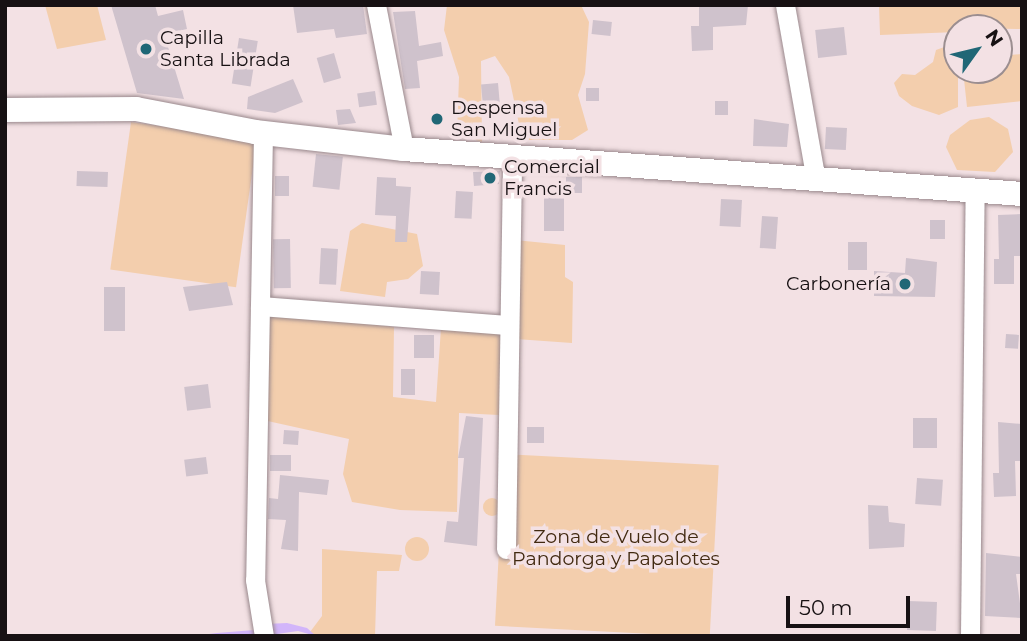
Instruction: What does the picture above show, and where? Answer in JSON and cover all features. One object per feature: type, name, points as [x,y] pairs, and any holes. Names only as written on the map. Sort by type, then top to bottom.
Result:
[{"type":"main road","points":[[5,110],[136,109],[263,133],[404,149],[816,176],[1022,194]]},
{"type":"street","points":[[376,5],[404,149]]},
{"type":"street","points":[[785,5],[816,176]]},
{"type":"street","points":[[262,627],[255,580],[263,133]]},
{"type":"street","points":[[506,549],[507,326],[512,156]]},
{"type":"street","points":[[970,636],[975,189]]},
{"type":"street","points":[[260,306],[507,326]]},
{"type":"green space","points":[[45,5],[97,5],[106,40],[57,49]]},
{"type":"green space","points":[[447,5],[581,5],[589,22],[585,74],[578,95],[588,130],[572,140],[529,140],[520,129],[509,77],[495,56],[481,61],[482,142],[457,134],[459,77],[444,30]]},
{"type":"green space","points":[[879,5],[1020,5],[1021,29],[1013,29],[1013,14],[943,14],[943,33],[880,35]]},
{"type":"green space","points":[[943,48],[943,84],[958,84],[958,107],[939,115],[912,106],[899,96],[894,83],[902,74],[915,75],[933,62],[936,50]]},
{"type":"green space","points":[[1022,54],[1022,101],[967,107],[965,84],[1013,84],[1013,55]]},
{"type":"green space","points":[[989,117],[1008,129],[1013,152],[995,172],[957,170],[946,147],[950,135],[970,120]]},
{"type":"green space","points":[[131,122],[257,140],[236,287],[110,270]]},
{"type":"green space","points":[[362,223],[417,234],[423,266],[408,279],[387,282],[385,297],[340,291],[350,231]]},
{"type":"green space","points":[[515,240],[565,245],[565,277],[573,282],[572,343],[516,339]]},
{"type":"green space","points":[[266,311],[394,327],[393,397],[436,402],[441,328],[504,332],[499,415],[459,413],[457,512],[400,510],[352,502],[343,474],[349,439],[263,420]]},
{"type":"green space","name":"Zona de Vuelo de Pandorga y Papalotes","points":[[504,454],[719,465],[710,636],[495,626]]},
{"type":"green space","points":[[488,498],[496,498],[501,507],[499,514],[488,516],[483,511],[483,503]]},
{"type":"green space","points":[[417,537],[428,544],[429,549],[422,560],[417,561],[406,554],[405,549],[412,538]]},
{"type":"green space","points":[[322,549],[402,555],[399,571],[377,571],[375,636],[307,636],[322,616]]},
{"type":"shaded area","points":[[287,623],[307,628],[316,636],[298,631],[270,635],[266,624]]},
{"type":"shaded area","points":[[254,630],[255,636],[194,636],[217,633]]},
{"type":"building","name":"Capilla Santa Librada","points":[[111,5],[155,5],[158,16],[183,10],[187,29],[164,34],[184,99],[137,93]]},
{"type":"building","points":[[293,5],[363,5],[367,34],[336,38],[334,29],[297,33]]},
{"type":"building","points":[[699,5],[748,5],[746,25],[713,27],[713,50],[692,51],[691,26],[699,26]]},
{"type":"building","points":[[415,11],[419,46],[441,42],[443,56],[417,61],[420,88],[405,89],[393,12]]},
{"type":"building","points":[[593,20],[612,22],[610,36],[592,34]]},
{"type":"building","points":[[844,27],[847,55],[818,58],[815,30]]},
{"type":"building","points":[[239,38],[258,41],[251,86],[232,83]]},
{"type":"building","points":[[334,53],[341,78],[324,83],[317,58]]},
{"type":"building","points":[[293,79],[303,102],[275,113],[247,109],[248,97]]},
{"type":"building","points":[[498,83],[500,108],[483,109],[481,84]]},
{"type":"building","points":[[586,88],[599,88],[599,101],[586,101]]},
{"type":"building","points":[[375,91],[377,105],[359,107],[357,94]]},
{"type":"building","points":[[715,101],[728,101],[728,115],[715,115]]},
{"type":"building","points":[[350,109],[356,123],[338,125],[336,110]]},
{"type":"building","points":[[754,119],[789,124],[787,147],[753,146]]},
{"type":"building","points":[[826,127],[847,128],[846,150],[825,149]]},
{"type":"building","points":[[316,154],[343,157],[339,190],[313,187]]},
{"type":"building","points":[[77,171],[108,172],[107,187],[76,186]]},
{"type":"building","name":"Comercial Francis","points":[[500,171],[499,184],[474,186],[473,172]]},
{"type":"building","points":[[275,176],[289,176],[289,196],[275,196]]},
{"type":"building","points":[[377,177],[396,178],[396,186],[411,187],[407,242],[395,242],[396,216],[375,215]]},
{"type":"building","points":[[566,177],[582,177],[582,193],[566,193]]},
{"type":"building","points":[[456,191],[473,192],[472,219],[455,218]]},
{"type":"building","points":[[544,193],[564,193],[564,231],[544,231]]},
{"type":"building","points":[[721,199],[742,200],[741,227],[720,226]]},
{"type":"building","points":[[1022,214],[1022,256],[1014,256],[1014,284],[994,284],[994,259],[999,259],[998,215]]},
{"type":"building","points":[[762,216],[778,217],[776,249],[760,248]]},
{"type":"building","points":[[930,220],[945,220],[945,239],[930,239]]},
{"type":"building","points":[[273,239],[290,239],[291,288],[274,288]]},
{"type":"building","points":[[848,242],[867,242],[867,270],[848,270]]},
{"type":"building","points":[[321,248],[338,249],[336,285],[319,284]]},
{"type":"building","name":"Carbonería","points":[[906,258],[937,262],[935,297],[874,296],[874,271],[905,273]]},
{"type":"building","points":[[421,271],[440,272],[439,295],[420,294]]},
{"type":"building","points":[[227,282],[233,305],[189,311],[183,287]]},
{"type":"building","points":[[104,287],[125,287],[125,331],[104,331]]},
{"type":"building","points":[[1006,334],[1019,335],[1018,349],[1005,348]]},
{"type":"building","points":[[414,335],[434,335],[434,358],[414,358]]},
{"type":"building","points":[[401,369],[415,369],[415,395],[401,395]]},
{"type":"building","points":[[208,384],[211,408],[187,411],[184,387]]},
{"type":"building","points":[[466,416],[483,418],[477,546],[444,542],[447,521],[458,522],[464,458],[458,458]]},
{"type":"building","points":[[913,418],[937,418],[937,448],[913,448]]},
{"type":"building","points":[[998,422],[1022,424],[1022,461],[1015,461],[1016,496],[994,497],[993,473],[999,473]]},
{"type":"building","points":[[527,427],[544,427],[544,443],[527,443]]},
{"type":"building","points":[[284,430],[299,431],[298,445],[283,444]]},
{"type":"building","points":[[270,455],[291,455],[291,471],[270,471]]},
{"type":"building","points":[[206,457],[208,474],[186,477],[184,460]]},
{"type":"building","points":[[280,475],[329,480],[327,495],[299,492],[298,551],[281,549],[286,520],[268,519],[269,498],[278,499]]},
{"type":"building","points":[[917,478],[943,480],[941,506],[915,504]]},
{"type":"building","points":[[868,505],[888,506],[889,522],[905,524],[904,547],[869,549]]},
{"type":"building","points":[[986,553],[1022,557],[1022,574],[1016,574],[1022,618],[985,616]]},
{"type":"building","points":[[908,601],[937,602],[936,631],[907,630]]},
{"type":"place","name":"Capilla Santa Librada","points":[[146,49]]},
{"type":"place","name":"Despensa San Miguel","points":[[437,119]]},
{"type":"place","name":"Comercial Francis","points":[[490,178]]},
{"type":"place","name":"Carbonería","points":[[905,284]]}]
